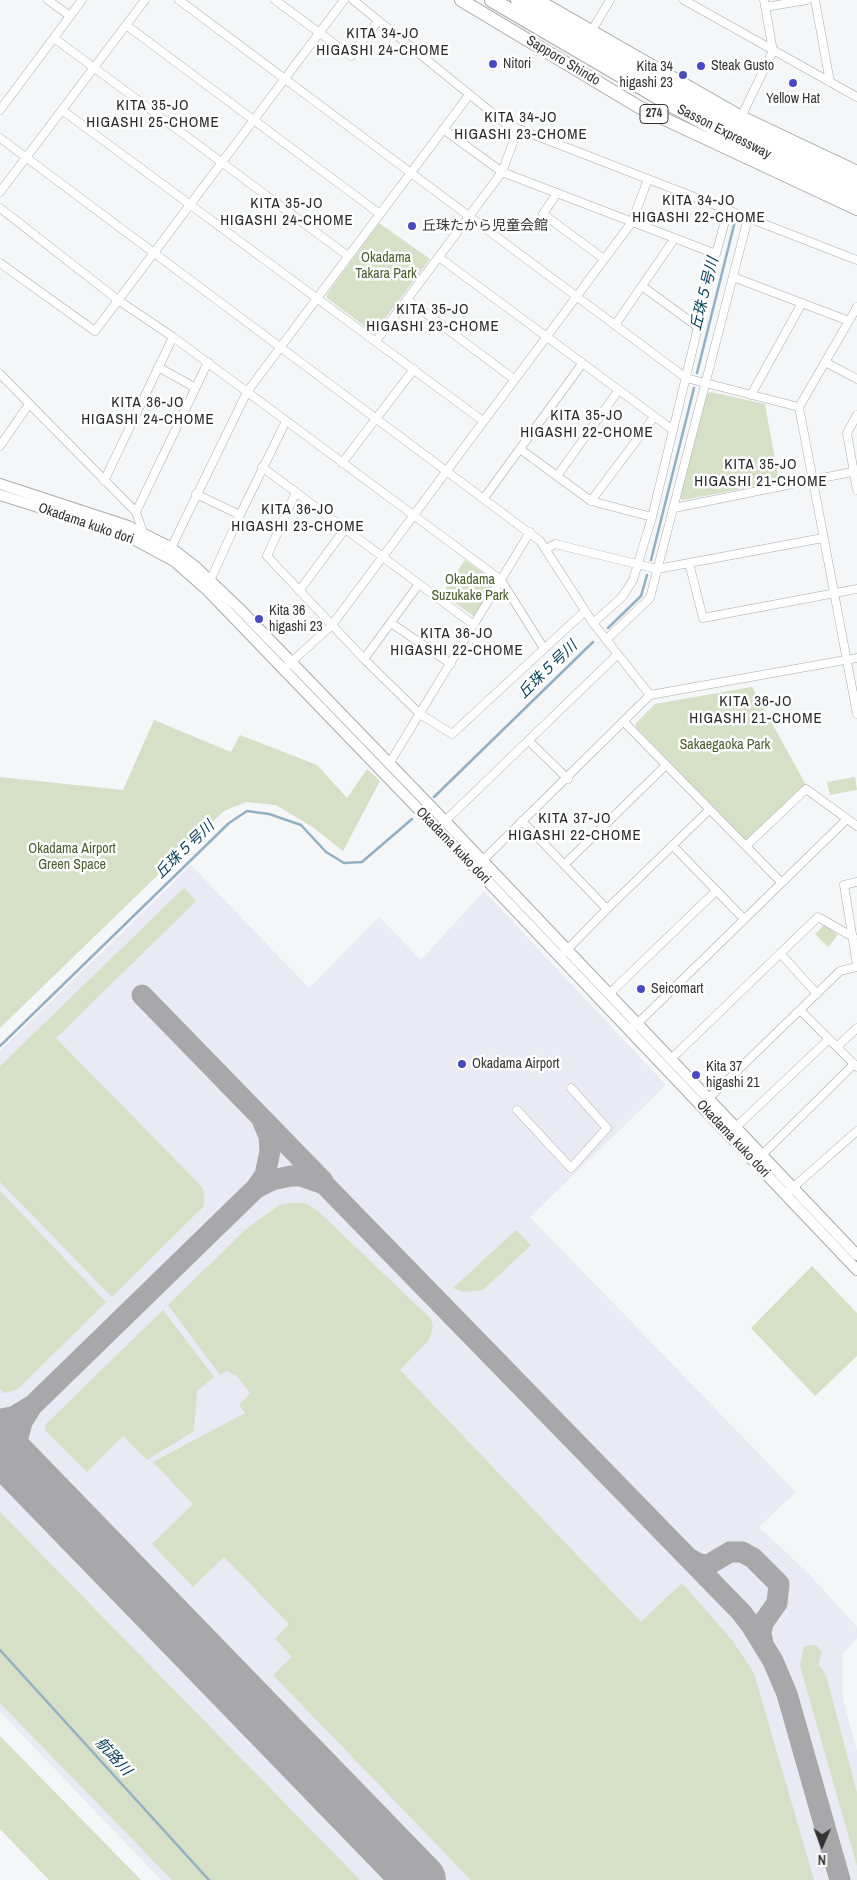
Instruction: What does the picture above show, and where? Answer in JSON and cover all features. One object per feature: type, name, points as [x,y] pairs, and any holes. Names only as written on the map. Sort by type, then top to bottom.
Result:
[{"type":"highway","name":"Sapporo Shindo","points":[[461,0],[639,107],[857,209]]},
{"type":"highway","name":"Sasson Expressway","points":[[492,0],[712,127],[816,179],[857,196]]},
{"type":"highway","name":"Sasson Expressway","points":[[518,0],[676,94],[743,130],[857,184]]},
{"type":"highway","points":[[537,0],[741,117],[857,172]]},
{"type":"main road","name":"Okadama kuko dori","points":[[0,484],[128,526],[145,539],[169,552],[208,585],[704,1102],[736,1127],[762,1155],[789,1191],[857,1270]]},
{"type":"main road","name":"Okadama kuko dori","points":[[0,495],[145,539]]},
{"type":"main road","name":"Okadama kuko dori","points":[[287,666],[445,821],[478,865]]},
{"type":"main road","name":"Okadama kuko dori","points":[[563,954],[609,994],[634,1027],[671,1058],[704,1102],[754,1162],[789,1191],[857,1255]]},
{"type":"street","points":[[48,0],[70,16]]},
{"type":"street","points":[[0,110],[82,0]]},
{"type":"street","points":[[0,192],[145,0]]},
{"type":"street","points":[[179,0],[686,378],[799,407]]},
{"type":"street","points":[[275,0],[352,56],[378,20]]},
{"type":"street","points":[[0,263],[95,332],[344,0]]},
{"type":"street","points":[[353,0],[506,124],[857,260]]},
{"type":"street","points":[[592,32],[610,0]]},
{"type":"street","points":[[684,0],[698,4],[772,51],[857,97]]},
{"type":"street","points":[[741,117],[772,51],[764,3],[807,0]]},
{"type":"street","points":[[816,0],[830,82]]},
{"type":"street","points":[[126,26],[380,214]]},
{"type":"street","points":[[54,38],[348,256]]},
{"type":"street","points":[[169,552],[247,392],[469,95]]},
{"type":"street","points":[[62,110],[483,421]]},
{"type":"street","points":[[443,129],[502,172],[716,254],[728,210]]},
{"type":"street","points":[[376,341],[470,218],[502,172],[518,129]]},
{"type":"street","points":[[0,138],[530,532],[546,549],[593,624],[650,695]]},
{"type":"street","points":[[287,666],[332,625],[632,222],[648,179]]},
{"type":"street","points":[[557,193],[543,214],[604,259]]},
{"type":"street","points":[[0,208],[118,300],[208,362],[501,580],[543,647]]},
{"type":"street","points":[[606,640],[650,598],[748,218]]},
{"type":"street","points":[[615,325],[675,238]]},
{"type":"street","points":[[440,258],[545,338],[673,430]]},
{"type":"street","points":[[733,276],[849,321]]},
{"type":"street","points":[[593,624],[622,597],[633,580],[652,517],[698,328],[642,286]]},
{"type":"street","points":[[408,300],[514,380]]},
{"type":"street","points":[[751,395],[802,303]]},
{"type":"street","points":[[857,307],[799,407],[857,714]]},
{"type":"street","points":[[104,481],[173,337]]},
{"type":"street","points":[[136,512],[194,387],[208,362]]},
{"type":"street","points":[[826,362],[857,380]]},
{"type":"street","points":[[484,498],[582,364]]},
{"type":"street","points":[[158,367],[194,387]]},
{"type":"street","points":[[342,462],[414,369]]},
{"type":"street","points":[[0,374],[136,512],[145,539]]},
{"type":"street","points":[[557,476],[618,391]]},
{"type":"street","points":[[0,446],[28,404]]},
{"type":"street","points":[[857,415],[847,433],[857,490]]},
{"type":"street","points":[[591,501],[654,417]]},
{"type":"street","points":[[208,585],[262,467],[286,421]]},
{"type":"street","points":[[520,450],[591,501],[652,517]]},
{"type":"street","points":[[262,467],[474,625]]},
{"type":"street","points":[[674,508],[855,471]]},
{"type":"street","points":[[296,492],[267,556],[299,592],[420,714],[452,734],[543,647],[585,611]]},
{"type":"street","points":[[196,494],[240,515]]},
{"type":"street","points":[[299,592],[344,529]]},
{"type":"street","points":[[389,764],[530,532]]},
{"type":"street","points":[[546,549],[555,544],[658,569],[823,538]]},
{"type":"street","points":[[689,563],[703,618],[857,590]]},
{"type":"street","points":[[364,659],[420,584]]},
{"type":"street","points":[[391,623],[451,664]]},
{"type":"street","points":[[445,821],[617,655]]},
{"type":"street","points":[[478,865],[568,779],[650,695],[857,658]]},
{"type":"street","points":[[624,722],[781,882]]},
{"type":"street","points":[[529,740],[568,779]]},
{"type":"street","points":[[565,864],[666,765]]},
{"type":"street","points":[[746,846],[806,789],[857,826]]},
{"type":"street","points":[[563,954],[672,845],[710,810]]},
{"type":"street","points":[[634,1027],[847,819]]},
{"type":"street","points":[[522,821],[607,909]]},
{"type":"street","points":[[672,845],[744,919]]},
{"type":"street","points":[[704,1102],[840,971],[857,966],[844,885],[857,882]]},
{"type":"street","points":[[609,994],[716,891]]},
{"type":"street","points":[[671,1058],[818,917],[853,937]]},
{"type":"street","points":[[780,953],[817,994]]},
{"type":"street","points":[[754,1162],[855,1066],[800,1010]]},
{"type":"street","points":[[837,1047],[857,1028]]},
{"type":"street","points":[[736,1127],[829,1039]]},
{"type":"street","points":[[517,1110],[571,1168],[607,1128],[572,1088]]},
{"type":"street","points":[[789,1191],[857,1131]]},
{"type":"shaded area","points":[[191,865],[309,988],[379,917],[421,960],[484,891],[666,1085],[530,1217],[796,1492],[759,1527],[809,1574],[857,1627],[857,1638],[843,1654],[843,1700],[857,1751],[857,1880],[161,1880],[0,1712],[0,1051]]},
{"type":"green space","name":"Okadama Takara Park","points":[[379,223],[430,259],[376,331],[371,331],[327,298],[327,294]]},
{"type":"green space","points":[[711,392],[765,404],[779,482],[683,500],[680,498],[707,394]]},
{"type":"green space","name":"Okadama Suzukake Park","points":[[465,560],[496,582],[475,617],[442,594]]},
{"type":"green space","name":"Sakaegaoka Park","points":[[752,687],[806,785],[748,839],[745,839],[636,727],[636,723],[655,704]]},
{"type":"green space","name":"Okadama Airport Green Space","points":[[154,720],[231,752],[240,735],[317,765],[347,798],[367,769],[380,781],[343,851],[314,828],[276,805],[246,802],[224,811],[0,1028],[0,777],[123,790]]},
{"type":"green space","points":[[855,777],[857,790],[830,795],[827,782]]},
{"type":"green space","points":[[184,888],[196,901],[56,1038],[202,1187],[204,1194],[204,1206],[112,1297],[0,1182],[0,1066]]},
{"type":"green space","points":[[824,925],[838,935],[828,947],[815,934]]},
{"type":"green space","points":[[0,1191],[106,1302],[18,1389],[5,1393],[0,1389]]},
{"type":"green space","points":[[305,1203],[318,1211],[431,1319],[433,1328],[429,1340],[400,1370],[641,1622],[682,1583],[732,1640],[754,1673],[814,1880],[471,1880],[273,1675],[292,1657],[275,1639],[289,1624],[224,1557],[193,1587],[152,1544],[193,1504],[153,1462],[245,1413],[239,1405],[250,1393],[237,1376],[227,1371],[220,1375],[168,1305],[245,1230],[279,1205]]},
{"type":"green space","points":[[516,1230],[531,1245],[483,1290],[463,1292],[453,1288]]},
{"type":"green space","points":[[812,1266],[857,1313],[857,1356],[815,1396],[751,1328]]},
{"type":"green space","points":[[163,1310],[214,1377],[197,1391],[194,1431],[147,1460],[123,1436],[87,1472],[46,1431],[45,1425]]},
{"type":"green space","points":[[0,1512],[360,1880],[172,1880],[0,1703]]},
{"type":"green space","points":[[816,1645],[822,1653],[818,1664],[826,1675],[857,1793],[857,1866],[800,1666],[804,1646]]},
{"type":"green space","points":[[0,1736],[141,1880],[49,1880],[0,1829]]},
{"type":"waterway","name":"丘珠５号川","points":[[697,373],[735,221]]},
{"type":"waterway","name":"丘珠５号川","points":[[651,560],[694,388]]},
{"type":"waterway","name":"丘珠５号川","points":[[608,628],[641,596],[647,575]]},
{"type":"waterway","name":"丘珠５号川","points":[[434,797],[593,642]]},
{"type":"waterway","name":"丘珠５号川","points":[[0,1046],[229,823],[247,811],[269,814],[301,825],[326,852],[344,863],[362,862],[412,819]]},
{"type":"waterway","name":"航路川","points":[[0,1650],[209,1880]]},
{"type":"taxiway","points":[[142,995],[323,1181]]},
{"type":"taxiway","points":[[256,1188],[265,1175],[270,1151],[269,1136],[263,1122]]},
{"type":"taxiway","points":[[0,1419],[13,1417],[33,1405],[256,1188],[272,1180],[291,1176],[301,1176],[324,1184],[741,1612],[751,1625],[773,1661],[787,1694],[840,1880]]},
{"type":"taxiway","points":[[32,1406],[22,1422],[17,1441],[20,1456],[32,1480]]},
{"type":"taxiway","points":[[690,1559],[699,1564],[708,1565],[730,1552],[742,1552],[753,1558],[779,1584],[777,1603],[763,1623],[761,1633],[763,1643]]},
{"type":"runway","points":[[0,1447],[420,1880]]},
{"type":"place","name":"Nitori","points":[[493,64]]},
{"type":"place","name":"Steak Gusto","points":[[701,66]]},
{"type":"place","name":"Kita 34 higashi 23","points":[[683,75]]},
{"type":"place","name":"Yellow Hat","points":[[793,83]]},
{"type":"place","name":"丘珠たから児童会館","points":[[412,226]]},
{"type":"place","name":"Kita 36 higashi 23","points":[[259,619]]},
{"type":"place","name":"Seicomart","points":[[641,989]]},
{"type":"place","name":"Okadama Airport","points":[[462,1064]]},
{"type":"place","name":"Kita 37 higashi 21","points":[[696,1075]]},
{"type":"district","name":"KITA 34-JO HIGASHI 24-CHOME","points":[[383,42]]},
{"type":"district","name":"KITA 35-JO HIGASHI 25-CHOME","points":[[153,114]]},
{"type":"district","name":"KITA 34-JO HIGASHI 23-CHOME","points":[[521,126]]},
{"type":"district","name":"KITA 34-JO HIGASHI 22-CHOME","points":[[699,210]]},
{"type":"district","name":"KITA 35-JO HIGASHI 24-CHOME","points":[[287,212]]},
{"type":"district","name":"KITA 35-JO HIGASHI 23-CHOME","points":[[433,318]]},
{"type":"district","name":"KITA 36-JO HIGASHI 24-CHOME","points":[[148,412]]},
{"type":"district","name":"KITA 35-JO HIGASHI 22-CHOME","points":[[587,424]]},
{"type":"district","name":"KITA 35-JO HIGASHI 21-CHOME","points":[[761,474]]},
{"type":"district","name":"KITA 36-JO HIGASHI 23-CHOME","points":[[298,518]]},
{"type":"district","name":"KITA 36-JO HIGASHI 22-CHOME","points":[[457,642]]},
{"type":"district","name":"KITA 36-JO HIGASHI 21-CHOME","points":[[756,710]]},
{"type":"district","name":"KITA 37-JO HIGASHI 22-CHOME","points":[[575,828]]}]
